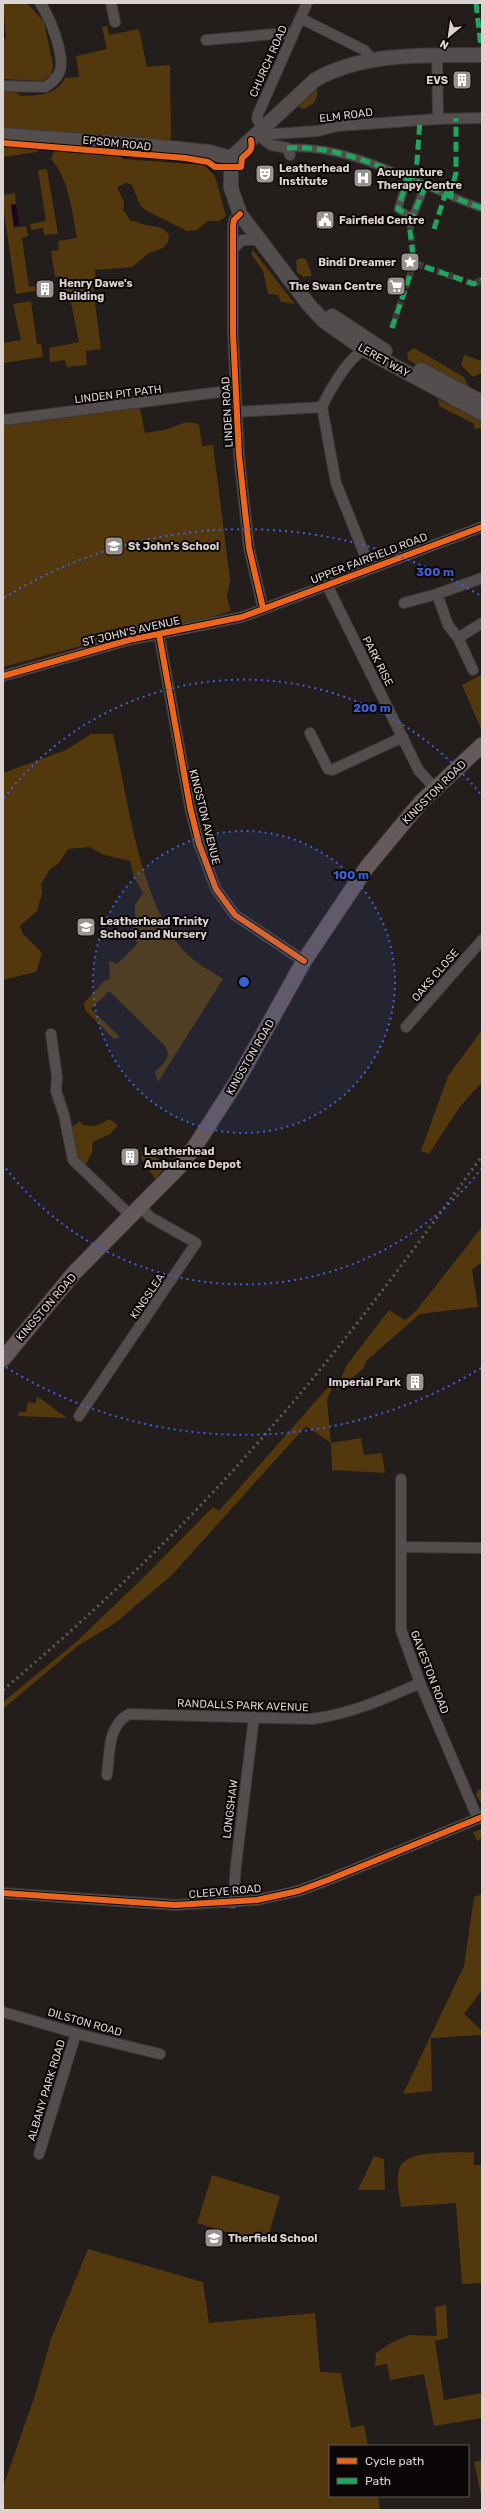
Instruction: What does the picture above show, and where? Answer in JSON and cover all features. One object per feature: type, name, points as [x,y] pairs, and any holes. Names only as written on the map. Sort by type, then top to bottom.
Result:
[{"type":"main road","points":[[231,158],[315,80],[341,68],[373,60],[437,56],[482,56]]},
{"type":"main road","name":"EPSOM ROAD","points":[[3,135],[142,145],[209,152],[231,158]]},
{"type":"main road","name":"LERET WAY","points":[[231,158],[231,188],[240,214],[257,240],[309,305],[324,321],[365,350],[482,413]]},
{"type":"main road","name":"LERET WAY","points":[[300,292],[370,342],[482,402]]},
{"type":"main road","name":"KINGSTON ROAD","points":[[3,1359],[65,1283],[167,1181],[196,1144],[244,1069],[304,961],[367,867],[403,822],[435,788],[482,746]]},
{"type":"street","points":[[3,86],[45,87],[51,84],[60,72],[61,64],[52,23],[40,3]]},
{"type":"street","points":[[111,3],[115,22]]},
{"type":"street","name":"CHURCH ROAD","points":[[260,132],[257,119],[258,114],[307,3]]},
{"type":"street","points":[[300,18],[364,50],[373,60]]},
{"type":"street","points":[[206,40],[287,33],[292,35]]},
{"type":"street","points":[[437,56],[438,119]]},
{"type":"street","name":"ELM ROAD","points":[[260,132],[318,130],[338,126],[438,119],[482,118]]},
{"type":"street","points":[[260,132],[271,145],[289,151],[323,149],[408,177],[425,186],[482,208]]},
{"type":"street","points":[[408,177],[398,209],[408,215],[410,224],[425,186]]},
{"type":"street","name":"LINDEN ROAD","points":[[240,214],[233,223],[236,412],[249,548],[263,608]]},
{"type":"street","points":[[234,248],[242,240],[257,240]]},
{"type":"street","points":[[365,350],[354,357],[322,407],[336,483],[370,568]]},
{"type":"street","name":"LINDEN PIT PATH","points":[[3,420],[235,390]]},
{"type":"street","points":[[236,412],[322,407]]},
{"type":"street","points":[[481,528],[482,539]]},
{"type":"street","name":"UPPER FAIRFIELD ROAD","points":[[263,608],[481,528]]},
{"type":"street","points":[[404,603],[437,594],[482,578]]},
{"type":"street","name":"PARK RISE","points":[[327,585],[419,771],[435,788]]},
{"type":"street","points":[[437,594],[448,625],[458,638],[473,670]]},
{"type":"street","name":"ST JOHN'S AVENUE","points":[[3,676],[80,653],[159,634],[222,622],[263,608]]},
{"type":"street","points":[[458,638],[482,623]]},
{"type":"street","name":"KINGSTON AVENUE","points":[[159,634],[190,807],[199,844],[216,889],[235,915],[304,961]]},
{"type":"street","points":[[310,733],[328,769],[332,770],[403,737]]},
{"type":"street","name":"OAKS CLOSE","points":[[406,1027],[482,940]]},
{"type":"street","points":[[51,1034],[57,1076],[56,1091],[64,1115],[73,1160],[136,1212]]},
{"type":"street","name":"KINGSLEA","points":[[79,1416],[196,1244],[150,1217],[136,1212]]},
{"type":"street","name":"GAVESTON ROAD","points":[[401,1479],[401,1630],[420,1683],[480,1818]]},
{"type":"street","points":[[402,1547],[482,1548]]},
{"type":"street","name":"RANDALLS PARK AVENUE","points":[[107,1776],[114,1727],[129,1714],[312,1719],[337,1716],[420,1683]]},
{"type":"street","name":"LONGSHAW","points":[[234,1903],[236,1864],[254,1717]]},
{"type":"street","name":"CLEEVE ROAD","points":[[3,1893],[175,1904],[234,1903],[298,1891],[360,1868],[480,1818]]},
{"type":"street","name":"DILSTON ROAD","points":[[3,2012],[76,2033],[160,2054]]},
{"type":"street","name":"ALBANY PARK ROAD","points":[[40,2154],[76,2033]]},
{"type":"shaded area","points":[[3,3],[27,3],[44,22],[53,65],[51,75],[42,81],[3,79],[3,39],[6,38]]},
{"type":"shaded area","points":[[107,26],[109,35],[139,29],[147,67],[170,65],[171,138],[168,142],[3,132],[3,91],[16,92],[21,96],[41,95],[57,88],[65,78],[79,77],[76,56],[107,49],[102,27]]},
{"type":"shaded area","points":[[317,89],[317,97],[313,104],[303,109],[298,106]]},
{"type":"shaded area","points":[[3,147],[37,148],[37,152],[3,157]]},
{"type":"shaded area","points":[[55,149],[119,155],[123,159],[204,165],[215,176],[226,216],[219,221],[208,221],[197,230],[187,231],[145,210],[140,205],[132,185],[126,183],[117,187],[124,202],[123,210],[131,221],[163,229],[169,235],[168,242],[163,248],[149,253],[132,267],[95,270],[96,278],[92,279],[101,349],[86,351],[87,365],[67,367],[65,360],[50,362],[49,348],[79,342],[71,303],[65,297],[62,276],[55,277],[51,251],[59,250],[58,241],[77,238],[66,186],[57,167],[51,159]]},
{"type":"shaded area","points":[[47,169],[58,234],[44,235],[43,228],[31,230],[30,224],[46,221],[38,170]]},
{"type":"shaded area","points":[[15,193],[16,204],[11,205],[14,228],[26,226],[28,236],[22,238],[29,287],[35,286],[36,291],[16,294],[3,205],[3,195]]},
{"type":"shaded area","points":[[16,204],[19,225],[14,226],[11,205]]},
{"type":"shaded area","points":[[253,250],[295,304],[281,302],[278,295],[268,294],[263,271],[251,254]]},
{"type":"shaded area","points":[[301,258],[306,259],[312,276],[303,277],[297,272],[296,260]]},
{"type":"shaded area","points":[[31,301],[37,344],[41,344],[43,357],[3,363],[3,343],[21,340],[13,304]]},
{"type":"shaded area","points":[[414,348],[464,377],[469,387],[427,370],[408,360],[407,353]]},
{"type":"shaded area","points":[[464,355],[482,361],[482,373],[473,377],[461,365]]},
{"type":"shaded area","points":[[438,399],[482,421],[482,436],[480,428],[475,429],[473,423],[439,406]]},
{"type":"shaded area","name":"St John's School","points":[[140,408],[145,433],[168,429],[186,422],[199,424],[202,446],[213,445],[230,579],[227,598],[231,611],[204,619],[119,636],[3,667],[3,426]]},
{"type":"shaded area","points":[[482,674],[482,731],[462,685]]},
{"type":"shaded area","points":[[91,734],[113,734],[130,817],[145,877],[168,929],[187,954],[202,966],[223,979],[158,1082],[155,1072],[166,1060],[168,1054],[165,1046],[109,991],[91,1009],[120,1037],[114,1039],[85,1010],[84,1003],[104,981],[110,979],[109,961],[117,964],[138,943],[128,934],[135,925],[135,905],[143,893],[134,877],[130,861],[104,855],[89,847],[68,849],[58,864],[50,869],[41,884],[42,894],[37,911],[20,926],[23,934],[42,953],[36,972],[3,980],[3,773],[66,750]]},
{"type":"shaded area","points":[[482,1030],[482,1082],[459,1108],[429,1154],[421,1151],[448,1076]]},
{"type":"shaded area","points":[[110,1119],[118,1126],[110,1134],[93,1142],[92,1153],[85,1166],[79,1160],[71,1128],[80,1121],[83,1125],[95,1126]]},
{"type":"shaded area","points":[[143,1149],[149,1151],[166,1166],[155,1179],[141,1158]]},
{"type":"shaded area","points":[[482,1227],[482,1262],[472,1270],[478,1307],[420,1314],[366,1361],[363,1369],[336,1391],[346,1366],[389,1310],[405,1320],[415,1312]]},
{"type":"shaded area","points":[[336,1378],[327,1400],[331,1443],[306,1426],[172,1575],[114,1624],[79,1645],[3,1709],[3,1702],[76,1642],[143,1578],[213,1507],[219,1511]]},
{"type":"shaded area","points":[[37,1396],[67,1418],[18,1416],[19,1412],[26,1412],[28,1402],[36,1403]]},
{"type":"shaded area","points":[[361,1438],[364,1455],[382,1453],[385,1473],[332,1470],[331,1443]]},
{"type":"shaded area","points":[[478,1789],[482,1791],[482,1805],[476,1795]]},
{"type":"shaded area","points":[[482,1829],[482,1838],[477,1841],[473,1832]]},
{"type":"shaded area","points":[[482,1894],[482,1990],[464,2014],[482,2031],[482,2045],[481,2035],[431,2038],[432,2091],[403,2094],[464,1966],[474,1897]]},
{"type":"shaded area","points":[[445,2152],[474,2152],[474,2165],[482,2165],[482,2283],[462,2284],[456,2203],[401,2207],[398,2176],[400,2167],[405,2161],[412,2157]]},
{"type":"shaded area","points":[[374,2156],[384,2159],[385,2190],[358,2190]]},
{"type":"shaded area","points":[[212,2175],[280,2196],[266,2244],[197,2223]]},
{"type":"shaded area","points":[[88,2249],[203,2282],[209,2323],[315,2313],[320,2372],[341,2373],[351,2428],[364,2425],[368,2445],[329,2445],[329,2497],[378,2497],[380,2510],[3,2510],[3,2487],[35,2395],[51,2339]]},
{"type":"shaded area","points":[[446,2305],[448,2338],[435,2341],[444,2400],[482,2393],[482,2418],[434,2426],[424,2374],[390,2380],[387,2364],[375,2366],[376,2353],[391,2343],[409,2335],[437,2336],[435,2307]]},
{"type":"shaded area","points":[[482,2460],[482,2495],[481,2495],[474,2462]]},
{"type":"tunnel","points":[[410,224],[414,263],[474,284],[482,280]]},
{"type":"tunnel","points":[[392,328],[414,263]]},
{"type":"railway","points":[[3,1690],[105,1600],[170,1537],[232,1472],[320,1370],[348,1335],[482,1156]]},
{"type":"marked path","points":[[476,3],[481,48]]},
{"type":"marked path","points":[[450,196],[456,173],[456,118]]},
{"type":"marked path","points":[[412,179],[417,162],[420,120]]},
{"type":"marked path","points":[[287,148],[311,148],[336,152],[386,169],[482,208]]},
{"type":"marked path","points":[[408,177],[398,209],[408,215],[414,263],[474,284],[482,280]]},
{"type":"marked path","points":[[410,223],[425,186]]},
{"type":"marked path","points":[[434,229],[445,195]]},
{"type":"marked path","points":[[392,328],[414,263]]},
{"type":"cycle path","points":[[3,143],[185,158],[208,162],[215,167],[241,167],[242,158],[251,149],[251,140]]},
{"type":"cycle path","points":[[240,214],[234,220],[233,226],[233,333],[239,455],[249,548],[263,608]]},
{"type":"cycle path","points":[[3,676],[129,640],[242,617],[482,527]]},
{"type":"cycle path","points":[[159,634],[190,807],[199,844],[216,889],[235,915],[304,961]]},
{"type":"cycle path","points":[[3,1893],[175,1905],[257,1900],[298,1891],[328,1880],[482,1817]]},
{"type":"place","name":"EVS","points":[[462,80]]},
{"type":"place","name":"Leatherhead Institute","points":[[265,174]]},
{"type":"place","name":"Acupunture Therapy Centre","points":[[363,178]]},
{"type":"place","name":"Fairfield Centre","points":[[325,220]]},
{"type":"place","name":"Bindi Dreamer","points":[[410,262]]},
{"type":"place","name":"The Swan Centre","points":[[396,286]]},
{"type":"place","name":"Henry Dawe's Building","points":[[45,289]]},
{"type":"place","name":"St John's School","points":[[114,546]]},
{"type":"place","name":"Leatherhead Trinity School and Nursery","points":[[86,927]]},
{"type":"place","name":"Leatherhead Ambulance Depot","points":[[130,1157]]},
{"type":"place","name":"Imperial Park","points":[[415,1382]]},
{"type":"place","name":"Therfield School","points":[[214,2238]]}]
